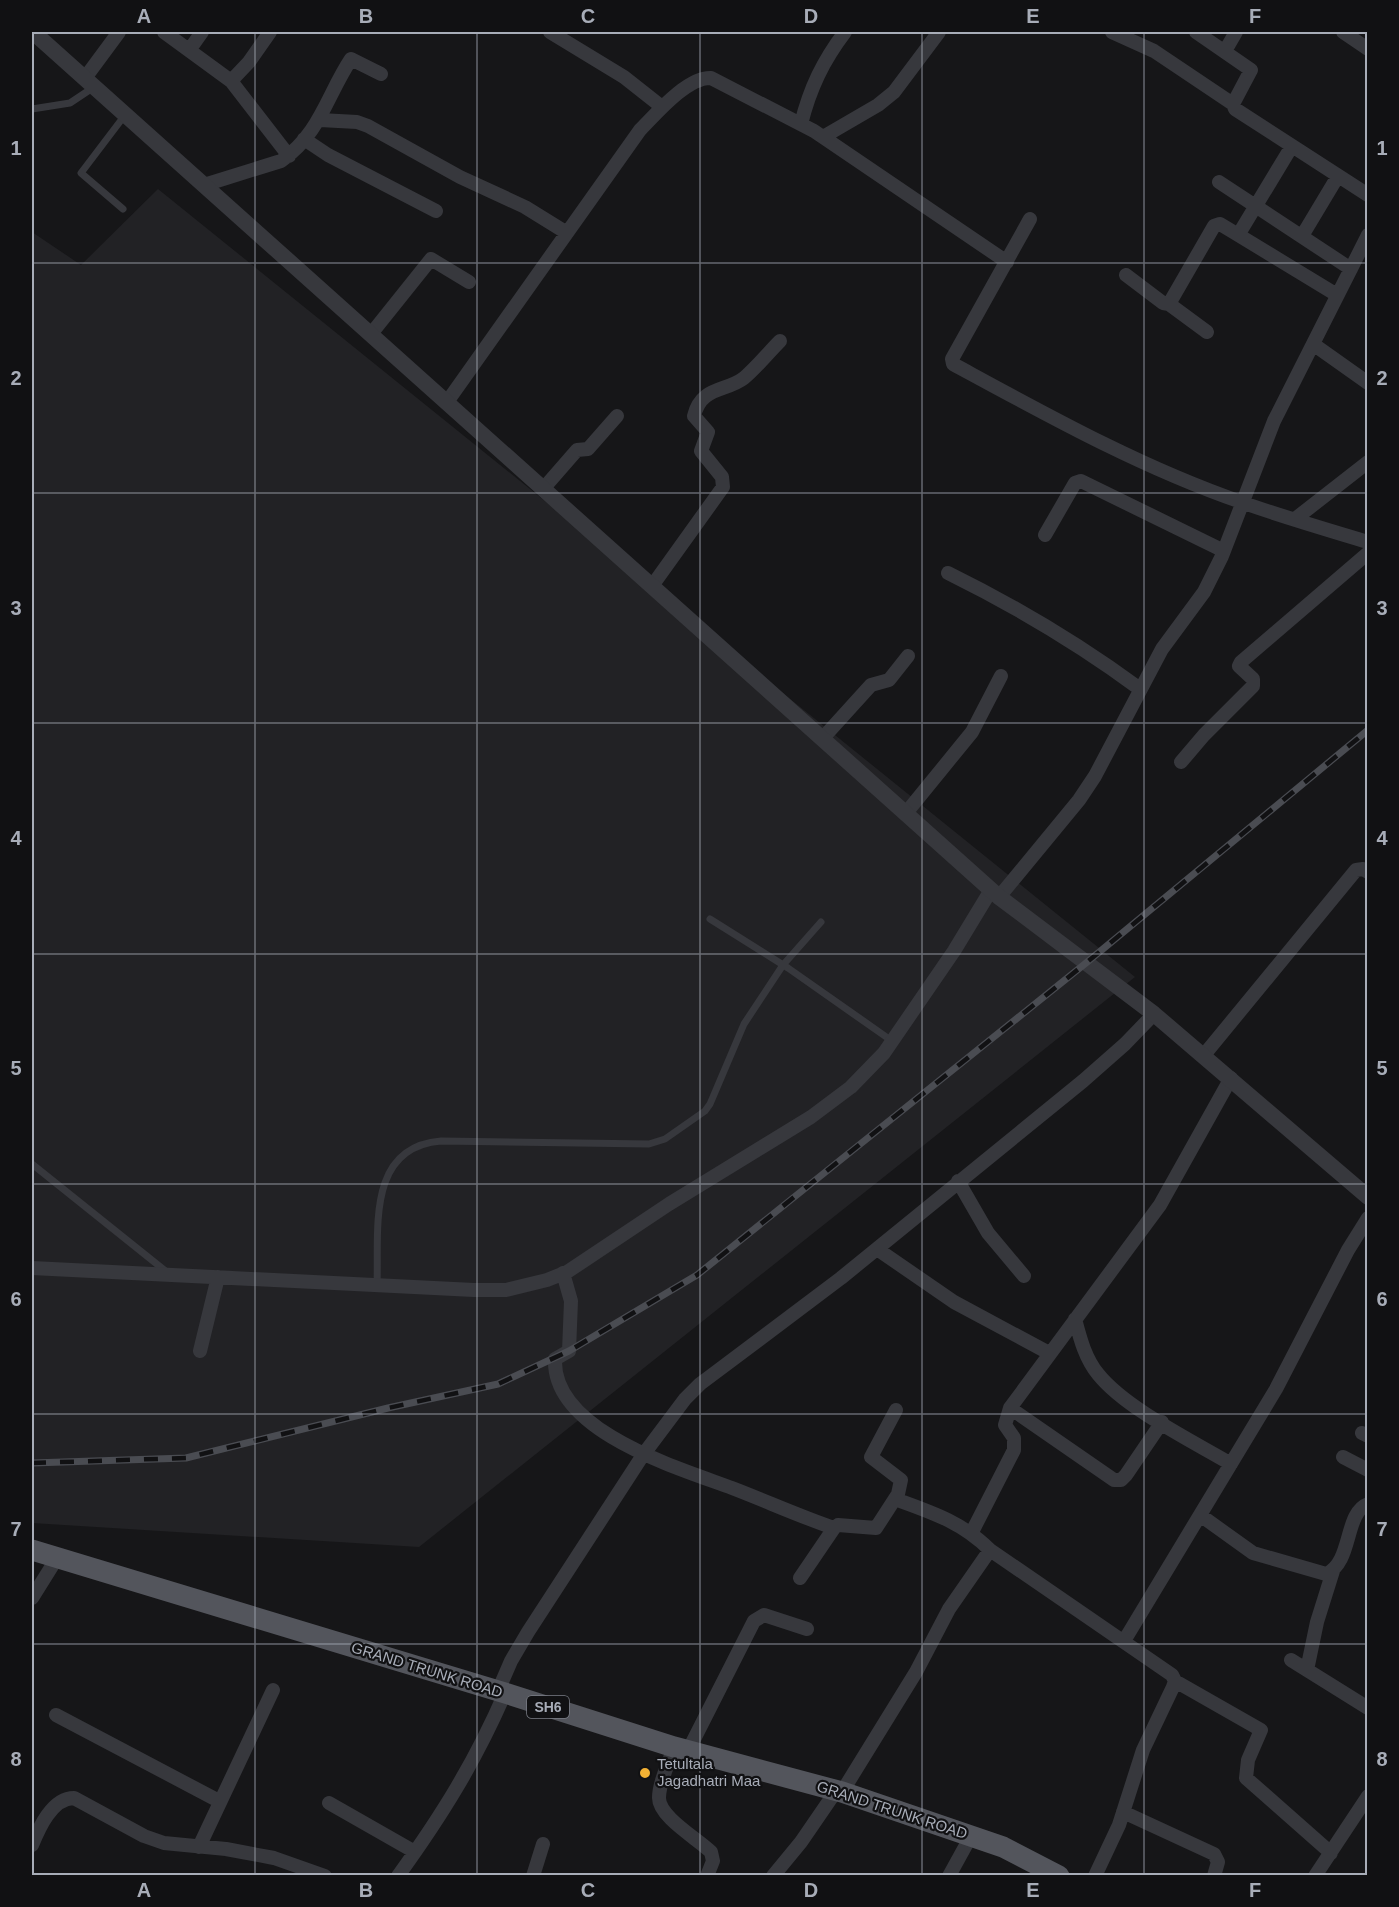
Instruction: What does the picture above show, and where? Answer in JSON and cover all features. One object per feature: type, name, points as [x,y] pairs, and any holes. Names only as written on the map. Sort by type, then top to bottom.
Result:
[{"type":"main road","name":"GRAND TRUNK ROAD","points":[[32,1550],[681,1749],[839,1792],[1003,1847],[1059,1875]]},
{"type":"street","points":[[33,32],[995,893],[1154,1014],[1368,1197]]},
{"type":"street","points":[[90,82],[119,32]]},
{"type":"street","points":[[164,32],[231,81],[289,156]]},
{"type":"street","points":[[190,49],[202,32]]},
{"type":"street","points":[[231,81],[243,70],[270,32]]},
{"type":"street","points":[[550,32],[624,77],[662,107]]},
{"type":"street","points":[[801,124],[817,75],[845,32]]},
{"type":"street","points":[[823,137],[878,105],[894,92],[939,32]]},
{"type":"street","points":[[1112,32],[1154,51],[1233,104],[1235,109],[1368,195]]},
{"type":"street","points":[[1196,32],[1251,70],[1233,104]]},
{"type":"street","points":[[1225,51],[1236,32]]},
{"type":"street","points":[[1343,32],[1368,49]]},
{"type":"street","points":[[204,185],[281,161],[289,156],[320,120],[350,60],[381,74]]},
{"type":"street","points":[[447,402],[640,130],[662,107],[694,82],[711,78],[801,124],[1007,262]]},
{"type":"street","points":[[320,120],[357,122],[368,126],[460,177],[516,202],[567,233]]},
{"type":"street","points":[[304,139],[328,155],[436,211]]},
{"type":"street","points":[[1235,233],[1240,232],[1292,146]]},
{"type":"street","points":[[1302,236],[1338,176]]},
{"type":"street","points":[[1219,182],[1351,269]]},
{"type":"street","points":[[1030,219],[952,359],[953,364],[1095,440],[1240,502],[1368,542]]},
{"type":"street","points":[[1169,304],[1214,226],[1220,224],[1337,295]]},
{"type":"street","points":[[32,1268],[506,1290],[547,1280],[564,1273],[715,1174],[811,1117],[869,1070],[892,1041],[995,893],[1079,800],[1095,776],[1162,649],[1204,592],[1224,550],[1240,502],[1274,421],[1368,236]]},
{"type":"street","points":[[371,334],[431,259],[469,282]]},
{"type":"street","points":[[1126,275],[1207,332]]},
{"type":"street","points":[[652,586],[723,487],[722,477],[701,451],[708,432],[694,416],[697,408],[714,389],[741,380],[780,341]]},
{"type":"street","points":[[1313,344],[1368,383]]},
{"type":"street","points":[[543,489],[577,450],[588,449],[617,416]]},
{"type":"street","points":[[1295,519],[1368,462]]},
{"type":"street","points":[[1045,535],[1075,483],[1081,481],[1224,550]]},
{"type":"street","points":[[1181,762],[1221,716],[1253,686],[1253,679],[1239,666],[1241,662],[1368,553]]},
{"type":"street","points":[[948,573],[1008,602],[1058,632],[1140,689]]},
{"type":"street","points":[[822,739],[871,685],[889,680],[908,656]]},
{"type":"street","points":[[906,813],[972,732],[1001,676]]},
{"type":"street","points":[[1204,1055],[1356,870],[1363,869],[1368,873]]},
{"type":"street","points":[[398,1875],[448,1806],[484,1741],[511,1661],[528,1632],[643,1455],[685,1399],[700,1384],[784,1323],[877,1249],[1083,1081],[1125,1044],[1154,1014]]},
{"type":"street","points":[[972,1532],[1016,1444],[1005,1425],[1010,1408],[1048,1353],[1160,1205],[1231,1078]]},
{"type":"street","points":[[958,1181],[988,1233],[1024,1276]]},
{"type":"street","points":[[1124,1641],[1275,1389],[1347,1250],[1368,1218]]},
{"type":"street","points":[[877,1249],[954,1302],[1048,1353]]},
{"type":"street","points":[[564,1273],[571,1301],[569,1351],[555,1359],[555,1370],[564,1394],[588,1420],[643,1455],[834,1528]]},
{"type":"street","points":[[200,1351],[218,1277]]},
{"type":"street","points":[[1075,1319],[1080,1340],[1099,1375],[1120,1394],[1231,1464]]},
{"type":"street","points":[[1010,1408],[1114,1480],[1121,1480],[1126,1475],[1162,1422]]},
{"type":"street","points":[[800,1578],[838,1524],[876,1528],[895,1499],[902,1480],[871,1457],[896,1410]]},
{"type":"street","points":[[1343,1457],[1368,1470]]},
{"type":"street","points":[[895,1499],[951,1519],[972,1532],[990,1550],[1124,1641],[1172,1675],[1175,1681],[1261,1730],[1248,1760],[1246,1778],[1330,1853]]},
{"type":"street","points":[[1307,1670],[1317,1622],[1333,1571],[1339,1563],[1360,1508],[1368,1504]]},
{"type":"street","points":[[1200,1515],[1253,1553],[1318,1574],[1333,1571]]},
{"type":"street","points":[[773,1875],[839,1792],[916,1672],[949,1609],[990,1550]]},
{"type":"street","points":[[32,1598],[57,1558]]},
{"type":"street","points":[[707,1875],[713,1861],[711,1852],[667,1816],[661,1807],[660,1789],[754,1620],[764,1615],[807,1629]]},
{"type":"street","points":[[1291,1660],[1368,1708]]},
{"type":"street","points":[[1095,1875],[1123,1812],[1143,1750],[1175,1681]]},
{"type":"street","points":[[199,1847],[273,1690]]},
{"type":"street","points":[[56,1715],[219,1801]]},
{"type":"street","points":[[1315,1875],[1368,1796]]},
{"type":"street","points":[[32,1845],[35,1831],[57,1804],[64,1798],[74,1798],[87,1803],[144,1836],[178,1846],[274,1858],[325,1875]]},
{"type":"street","points":[[329,1803],[415,1852]]},
{"type":"street","points":[[1123,1812],[1215,1854],[1218,1862],[1214,1875]]},
{"type":"street","points":[[949,1875],[971,1836]]},
{"type":"street","points":[[533,1875],[543,1844]]},
{"type":"lane","points":[[32,109],[70,103],[90,82]]},
{"type":"lane","points":[[123,209],[81,173],[125,115]]},
{"type":"lane","points":[[710,919],[783,965],[892,1041]]},
{"type":"lane","points":[[377,1285],[380,1196],[386,1178],[396,1162],[413,1147],[425,1142],[441,1141],[594,1145],[649,1144],[665,1139],[696,1118],[710,1104],[744,1024],[783,965],[821,922]]},
{"type":"lane","points":[[32,1164],[170,1275]]},
{"type":"shaded area","points":[[158,189],[1135,977],[419,1547],[32,1523],[32,232],[81,265]]},
{"type":"railway","points":[[32,1463],[186,1458],[388,1408],[498,1384],[569,1351],[697,1275],[1086,963],[1368,730]]},
{"type":"place","name":"Tetultala Jagadhatri Maa","points":[[645,1773]]}]
